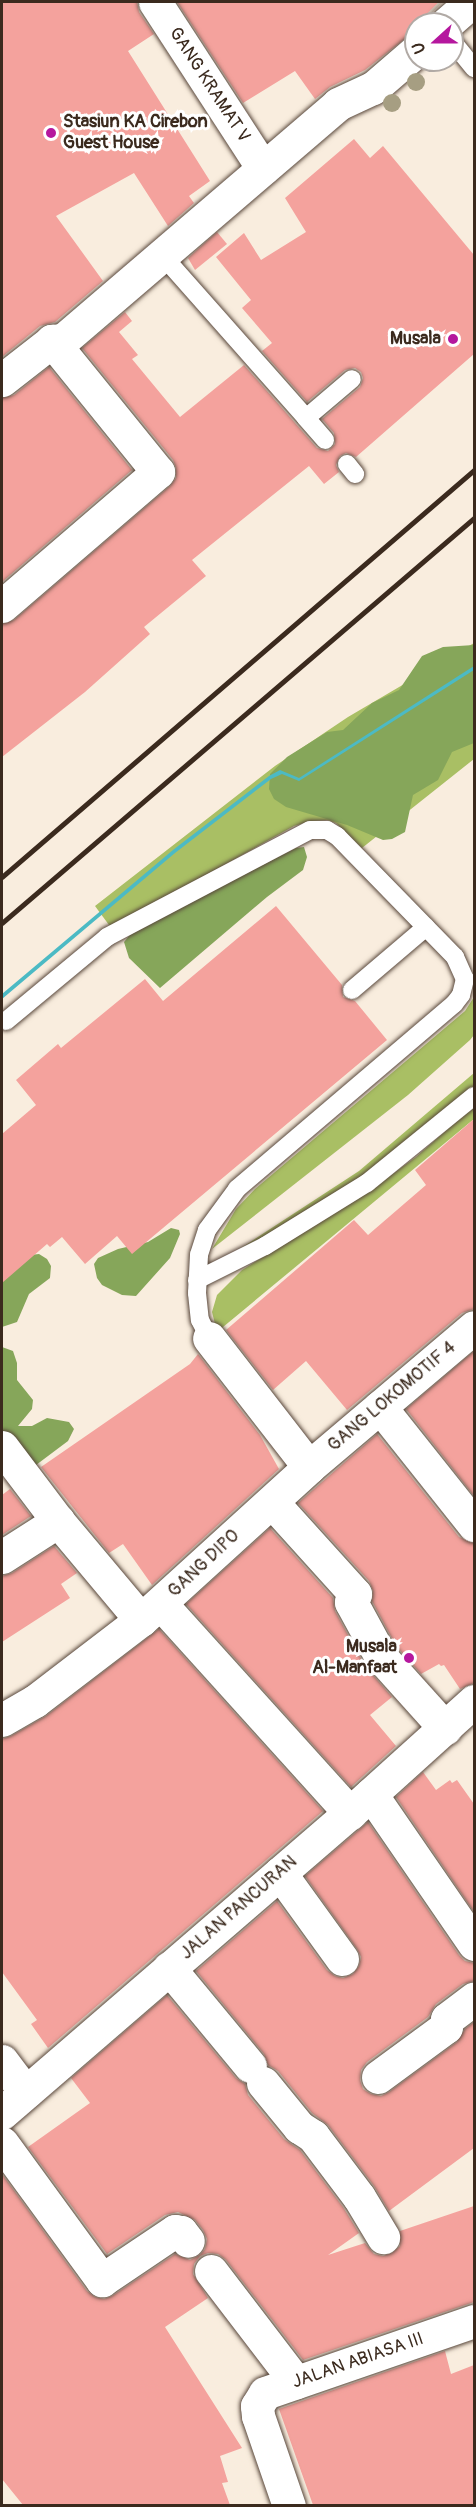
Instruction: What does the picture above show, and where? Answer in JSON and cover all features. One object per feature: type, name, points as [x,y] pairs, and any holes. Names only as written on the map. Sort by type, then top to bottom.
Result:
[{"type":"street","name":"GANG KRAMAT V","points":[[155,2],[263,168]]},
{"type":"street","points":[[2,380],[52,341],[63,340],[338,104],[373,88],[404,61]]},
{"type":"street","points":[[2,606],[158,472],[52,341]]},
{"type":"street","name":"GANG LOKOMOTIF 4","points":[[309,1467],[474,1327]]},
{"type":"street","points":[[209,1338],[309,1467]]},
{"type":"street","points":[[380,1407],[474,1525]]},
{"type":"street","points":[[2,1447],[58,1521],[151,1612],[36,1701],[2,1720]]},
{"type":"street","name":"GANG DIPO","points":[[309,1467],[151,1612],[361,1803],[471,1932]]},
{"type":"street","points":[[272,1502],[355,1594],[351,1602],[381,1656],[445,1728]]},
{"type":"street","points":[[2,1557],[58,1521]]},
{"type":"street","name":"JALAN PANCURAN","points":[[13,2103],[361,1803],[474,1701]]},
{"type":"street","points":[[280,1873],[342,1959]]},
{"type":"street","points":[[169,1968],[299,2127],[313,2136],[359,2197],[383,2236]]},
{"type":"street","points":[[378,2077],[446,2027],[447,2019],[474,1999]]},
{"type":"street","points":[[2,2061],[13,2103]]},
{"type":"street","points":[[2,2143],[102,2280],[175,2231],[181,2232],[188,2241]]},
{"type":"street","points":[[211,2271],[296,2382]]},
{"type":"street","name":"JALAN ABIASA III","points":[[289,2505],[258,2416],[257,2406],[265,2393],[474,2321]]},
{"type":"lane","points":[[464,45],[474,68]]},
{"type":"lane","points":[[162,255],[326,440]]},
{"type":"lane","points":[[306,418],[352,379]]},
{"type":"lane","points":[[6,1021],[107,937],[310,830],[327,830],[337,836],[455,957],[463,970],[464,986],[461,995],[446,1011],[237,1189],[207,1230],[200,1246],[197,1280],[200,1320],[209,1338]]},
{"type":"lane","points":[[352,990],[426,927]]},
{"type":"lane","points":[[197,1280],[265,1246],[367,1183],[474,1096]]},
{"type":"green space","points":[[474,643],[474,759],[362,848],[336,823],[327,820],[311,821],[294,826],[116,925],[109,925],[95,906],[275,766],[348,717]]},
{"type":"green space","points":[[474,645],[474,743],[452,752],[438,780],[413,795],[405,832],[392,839],[383,840],[347,825],[286,807],[274,799],[269,789],[270,774],[287,757],[327,732],[343,730],[372,703],[399,690],[422,656],[443,647]]},
{"type":"green space","points":[[304,847],[307,857],[303,870],[267,897],[160,988],[129,958],[124,942],[134,930],[296,848]]},
{"type":"green space","points":[[474,997],[474,1035],[470,1040],[408,1095],[212,1249],[236,1209],[255,1189],[465,1011]]},
{"type":"green space","points":[[474,1073],[474,1088],[365,1176],[293,1222],[232,1254],[359,1171]]},
{"type":"green space","points":[[474,1106],[474,1119],[217,1332],[212,1312],[217,1295],[242,1270],[372,1189],[416,1157]]},
{"type":"green space","points":[[171,1228],[179,1230],[180,1234],[170,1258],[136,1296],[122,1295],[102,1285],[97,1278],[94,1264],[98,1258],[118,1249],[148,1242]]},
{"type":"green space","points":[[39,1254],[47,1259],[51,1266],[50,1278],[29,1294],[17,1322],[2,1327],[2,1279],[30,1255]]},
{"type":"green space","points":[[2,1347],[13,1351],[17,1363],[17,1380],[33,1400],[32,1409],[18,1426],[32,1426],[47,1418],[69,1422],[74,1429],[68,1441],[28,1471],[2,1436]]},
{"type":"water","points":[[474,666],[474,670],[299,781],[282,774],[271,779],[175,853],[2,999],[2,994],[173,850],[269,776],[280,770],[299,778]]},
{"type":"building","points":[[2,2],[137,2],[139,12],[154,34],[128,51],[210,181],[189,196],[194,203],[168,226],[134,173],[56,216],[103,281],[55,322],[40,326],[2,357]]},
{"type":"building","points":[[177,2],[443,2],[430,12],[404,12],[404,39],[365,70],[330,87],[315,99],[295,71],[243,103]]},
{"type":"building","points":[[354,139],[370,158],[383,146],[474,255],[474,354],[356,457],[346,453],[340,456],[336,465],[339,472],[324,484],[309,466],[192,560],[206,576],[144,627],[150,634],[85,692],[2,757],[2,624],[14,620],[170,486],[176,478],[173,460],[82,348],[125,312],[132,321],[119,332],[138,355],[132,359],[180,417],[244,365],[317,448],[328,451],[335,444],[334,433],[322,419],[360,387],[363,378],[361,372],[355,368],[345,370],[307,402],[262,351],[272,343],[242,308],[251,300],[216,257],[244,233],[261,260],[306,232],[285,198]]},
{"type":"building","points":[[217,232],[227,244],[195,270],[188,258]]},
{"type":"building","points":[[49,367],[132,470],[2,582],[2,398],[14,395]]},
{"type":"building","points":[[276,906],[342,985],[343,997],[355,1001],[387,1040],[132,1254],[117,1236],[85,1264],[62,1237],[50,1247],[47,1244],[2,1283],[2,1134],[36,1105],[16,1080],[58,1044],[61,1048],[145,979],[163,1001]]},
{"type":"building","points":[[474,1119],[474,1309],[462,1313],[347,1410],[306,1361],[273,1390],[226,1330],[354,1220],[368,1235],[426,1185],[415,1170]]},
{"type":"building","points":[[474,1351],[474,1496],[406,1409]]},
{"type":"building","points":[[198,1354],[260,1435],[279,1469],[152,1585],[123,1544],[109,1553],[41,1467],[190,1364]]},
{"type":"building","points":[[377,1434],[459,1537],[474,1543],[474,1683],[460,1689],[444,1665],[439,1664],[421,1674],[396,1646],[372,1601],[373,1591],[369,1581],[298,1503]]},
{"type":"building","points":[[10,1489],[31,1516],[2,1535],[2,1495]]},
{"type":"building","points":[[270,1528],[333,1598],[335,1611],[365,1666],[392,1697],[370,1715],[396,1746],[351,1787],[186,1604]]},
{"type":"building","points":[[54,1546],[77,1573],[61,1584],[70,1598],[2,1642],[2,1576],[12,1573]]},
{"type":"building","points":[[159,1629],[323,1811],[48,2048],[31,2024],[37,2020],[2,1972],[2,1739],[46,1716]]},
{"type":"building","points":[[423,1772],[436,1790],[450,1780],[452,1783],[457,1780],[474,1804],[474,1912],[396,1797]]},
{"type":"building","points":[[368,1822],[459,1955],[465,1961],[474,1963],[474,1981],[463,1984],[436,2004],[428,2017],[367,2062],[361,2070],[360,2080],[363,2089],[381,2096],[457,2042],[465,2029],[474,2022],[474,2148],[389,2211],[374,2186],[328,2125],[312,2113],[278,2071],[268,2065],[264,2054],[196,1971],[277,1901],[327,1970],[343,1978],[353,1974],[359,1966],[361,1957],[305,1876]]},
{"type":"building","points":[[167,1995],[236,2078],[245,2084],[248,2095],[284,2139],[300,2150],[343,2207],[359,2233],[328,2255],[365,2243],[374,2254],[383,2256],[392,2253],[400,2246],[400,2231],[474,2206],[474,2302],[303,2360],[226,2260],[218,2254],[208,2253],[200,2256],[194,2264],[193,2274],[208,2298],[165,2327],[242,2448],[220,2456],[228,2482],[222,2483],[230,2505],[23,2505],[2,2479],[2,2174],[87,2291],[95,2297],[104,2299],[112,2296],[175,2254],[190,2260],[200,2255],[205,2249],[207,2239],[203,2230],[195,2220],[178,2212],[165,2215],[107,2254],[28,2147],[90,2103],[71,2078]]},
{"type":"building","points":[[445,2351],[451,2374],[474,2365],[474,2505],[313,2505],[279,2409]]},
{"type":"railway","points":[[2,877],[474,470]]},
{"type":"railway","points":[[2,923],[474,518]]},
{"type":"place","name":"Stasiun KA Cirebon Guest House","points":[[51,133]]},
{"type":"place","name":"Musala","points":[[453,339]]},
{"type":"place","name":"Musala Al-Manfaat","points":[[409,1658]]}]
